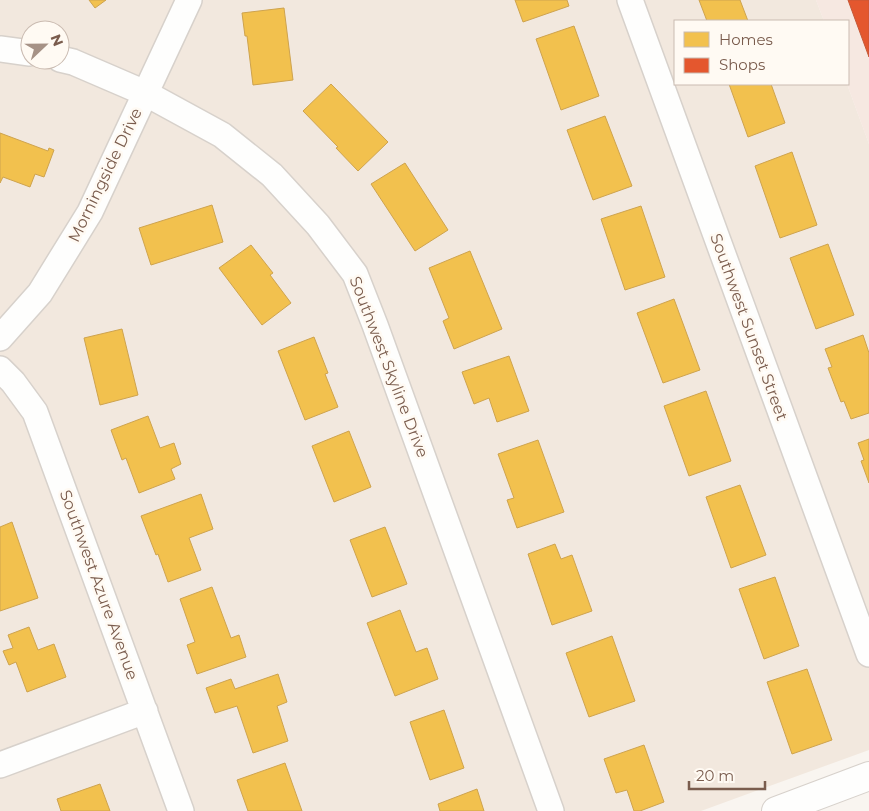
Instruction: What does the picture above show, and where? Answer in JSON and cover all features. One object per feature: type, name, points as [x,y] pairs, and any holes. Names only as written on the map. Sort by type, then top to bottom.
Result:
[{"type":"street","name":"Morningside Drive","points":[[0,338],[40,293],[90,212],[188,0]]},
{"type":"street","name":"Southwest Sunset Street","points":[[630,0],[869,654]]},
{"type":"street","points":[[0,49],[20,52]]},
{"type":"street","name":"Southwest Skyline Drive","points":[[70,61],[145,93],[222,135],[272,175],[318,225],[355,274],[376,325],[551,811]]},
{"type":"street","name":"Southwest Azure Avenue","points":[[0,368],[35,412],[181,811]]},
{"type":"street","points":[[0,765],[145,711]]},
{"type":"street","points":[[776,811],[869,776]]},
{"type":"shaded area","points":[[0,0],[816,0],[824,20],[674,20],[674,85],[847,85],[869,144],[869,750],[701,811],[0,811]]},
{"type":"shaded area","points":[[816,0],[869,0],[869,144],[847,85],[849,85],[849,20],[824,20]]},
{"type":"building: Homes","points":[[89,0],[106,0],[95,8]]},
{"type":"building: Homes","points":[[515,0],[567,0],[569,6],[523,22]]},
{"type":"building: Homes","points":[[699,0],[740,0],[748,20],[707,20]]},
{"type":"building: Homes","points":[[284,8],[293,80],[253,85],[242,13]]},
{"type":"building: Homes","points":[[574,26],[599,96],[561,110],[536,39]]},
{"type":"building: Homes","points":[[331,84],[388,142],[358,171],[303,111]]},
{"type":"building: Homes","points":[[729,85],[771,85],[785,123],[748,137]]},
{"type":"building: Homes","points":[[605,116],[632,186],[593,200],[567,130]]},
{"type":"building: Homes","points":[[0,133],[48,151],[49,148],[54,150],[44,177],[35,174],[30,187],[3,177],[0,183]]},
{"type":"building: Homes","points":[[792,152],[817,225],[780,238],[755,166]]},
{"type":"building: Homes","points":[[405,163],[448,230],[415,251],[371,184]]},
{"type":"building: Homes","points":[[212,205],[223,242],[151,265],[139,228]]},
{"type":"building: Homes","points":[[641,206],[665,277],[625,290],[601,219]]},
{"type":"building: Homes","points":[[828,244],[854,315],[816,329],[790,258]]},
{"type":"building: Homes","points":[[251,245],[273,273],[270,275],[291,303],[262,325],[219,268]]},
{"type":"building: Homes","points":[[470,251],[502,329],[454,349],[443,321],[449,318],[429,268]]},
{"type":"building: Homes","points":[[674,299],[700,370],[663,383],[637,313]]},
{"type":"building: Homes","points":[[122,329],[138,395],[100,405],[84,338]]},
{"type":"building: Homes","points":[[863,335],[869,353],[869,413],[851,419],[844,401],[841,402],[828,368],[832,367],[825,349]]},
{"type":"building: Homes","points":[[314,337],[328,373],[325,374],[338,407],[305,420],[278,351]]},
{"type":"building: Homes","points":[[509,356],[529,411],[497,422],[489,398],[474,404],[462,372]]},
{"type":"building: Homes","points":[[706,391],[731,461],[689,476],[664,406]]},
{"type":"building: Homes","points":[[148,416],[160,448],[174,443],[181,464],[171,469],[175,479],[139,493],[126,458],[122,460],[111,430]]},
{"type":"building: Homes","points":[[349,431],[371,487],[334,502],[312,446]]},
{"type":"building: Homes","points":[[869,439],[869,483],[861,461],[864,460],[858,443]]},
{"type":"building: Homes","points":[[538,440],[564,512],[517,528],[507,500],[514,498],[498,454]]},
{"type":"building: Homes","points":[[740,485],[766,555],[731,568],[706,497]]},
{"type":"building: Homes","points":[[201,494],[213,529],[189,538],[201,570],[168,582],[141,516]]},
{"type":"building: Homes","points":[[12,522],[38,598],[0,611],[0,527]]},
{"type":"building: Homes","points":[[385,527],[407,584],[372,597],[350,540]]},
{"type":"building: Homes","points":[[555,544],[561,559],[572,555],[592,611],[552,625],[528,554]]},
{"type":"building: Homes","points":[[775,577],[799,646],[764,659],[739,589]]},
{"type":"building: Homes","points":[[212,587],[231,638],[239,635],[246,657],[197,674],[187,645],[195,642],[180,599]]},
{"type":"building: Homes","points":[[400,610],[416,652],[427,648],[438,679],[395,696],[367,623]]},
{"type":"building: Homes","points":[[29,627],[38,650],[54,644],[66,677],[27,692],[16,662],[9,665],[3,651],[13,648],[8,635]]},
{"type":"building: Homes","points":[[612,636],[635,701],[589,717],[566,653]]},
{"type":"building: Homes","points":[[807,669],[832,740],[792,754],[767,682]]},
{"type":"building: Homes","points":[[278,674],[287,702],[277,706],[288,741],[253,753],[237,706],[215,713],[206,688],[231,679],[235,689]]},
{"type":"building: Homes","points":[[444,710],[464,768],[430,780],[410,722]]},
{"type":"building: Homes","points":[[644,745],[664,802],[640,811],[634,811],[627,790],[616,793],[604,759]]},
{"type":"building: Homes","points":[[285,763],[302,811],[248,811],[237,780]]},
{"type":"building: Homes","points":[[100,784],[110,811],[61,811],[57,799]]},
{"type":"building: Homes","points":[[477,789],[484,811],[440,811],[438,804]]},
{"type":"building: Shops","points":[[848,0],[869,0],[869,57]]}]
